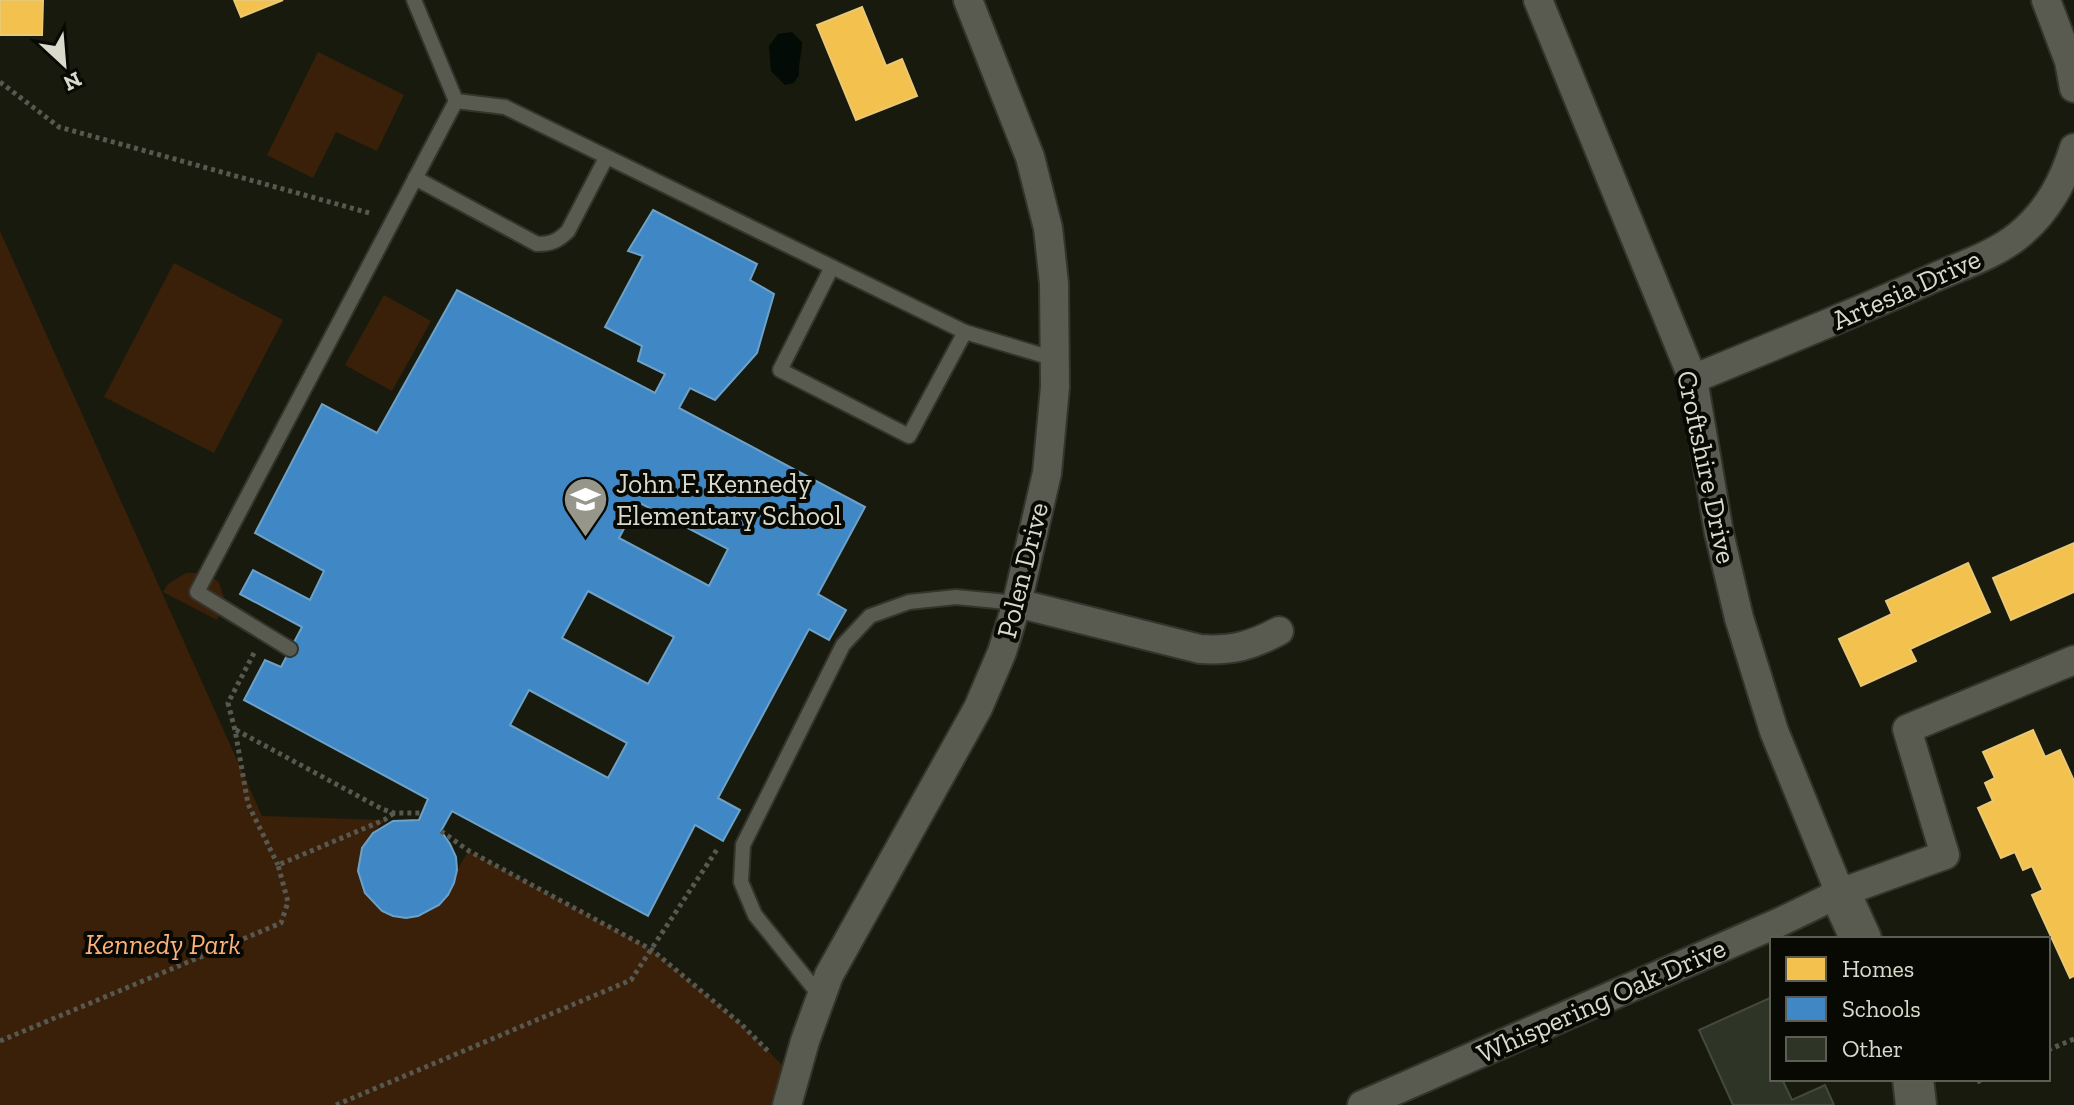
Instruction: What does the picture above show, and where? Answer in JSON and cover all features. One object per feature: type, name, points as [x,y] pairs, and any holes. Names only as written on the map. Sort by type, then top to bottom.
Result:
[{"type":"street","name":"Polen Drive","points":[[791,1092],[805,1041],[829,975],[978,708],[1002,652],[1017,603],[1047,473],[1055,387],[1054,283],[1048,228],[1030,157],[968,0]]},
{"type":"street","name":"Croftshire Drive","points":[[1538,0],[1693,379],[1719,533],[1739,618],[1774,731],[1860,937]]},
{"type":"street","points":[[2046,0],[2069,61],[2074,88]]},
{"type":"street","name":"Artesia Drive","points":[[1693,379],[1876,304],[1991,252],[2019,236],[2045,209],[2065,176],[2074,148]]},
{"type":"street","points":[[1017,603],[1200,649],[1221,650],[1256,643],[1279,631]]},
{"type":"street","name":"Whispering Oak Drive","points":[[1362,1105],[1840,893],[1945,855],[1907,729],[2074,660]]},
{"type":"street","points":[[1913,1081],[1916,1105]]},
{"type":"lane","points":[[414,0],[456,101]]},
{"type":"lane","points":[[456,101],[505,107],[965,332],[1055,359]]},
{"type":"lane","points":[[290,649],[197,592],[456,101]]},
{"type":"lane","points":[[415,178],[537,244],[550,244],[568,231],[606,158]]},
{"type":"lane","points":[[832,267],[780,370],[909,436],[965,332]]},
{"type":"lane","points":[[821,997],[755,915],[741,882],[743,845],[843,645],[870,616],[909,602],[956,597],[1017,603]]},
{"type":"path","points":[[0,82],[59,127],[393,219]]},
{"type":"path","points":[[0,1041],[281,923],[288,902],[278,865],[248,804],[228,703],[264,633]]},
{"type":"path","points":[[235,730],[382,809],[394,813],[422,813]]},
{"type":"path","points":[[382,809],[384,820]]},
{"type":"path","points":[[278,865],[394,813]]},
{"type":"path","points":[[441,831],[469,851],[652,950],[741,1024],[791,1092]]},
{"type":"path","points":[[336,1105],[631,980],[723,841]]},
{"type":"path","points":[[2050,1049],[2074,1039]]},
{"type":"green space","points":[[318,52],[404,95],[377,151],[336,132],[313,178],[267,155]]},
{"type":"green space","name":"Kennedy Park","points":[[0,231],[262,816],[384,820],[394,813],[367,839],[359,868],[369,897],[379,908],[392,915],[407,918],[439,905],[447,896],[469,851],[652,950],[741,1024],[795,1078],[787,1105],[0,1105]]},
{"type":"green space","points":[[174,263],[283,320],[214,453],[104,397]]},
{"type":"green space","points":[[384,295],[431,321],[392,391],[345,365]]},
{"type":"green space","points":[[186,573],[202,573],[218,581],[225,600],[217,620],[163,592],[168,584]]},
{"type":"shaded area","points":[[792,32],[802,42],[799,75],[794,83],[785,85],[771,71],[769,46],[778,34]]},
{"type":"building: Homes","points":[[0,0],[43,0],[42,35],[0,35]]},
{"type":"building: Homes","points":[[234,0],[283,0],[241,17]]},
{"type":"building: Homes","points":[[862,7],[886,66],[902,59],[917,96],[856,120],[817,25]]},
{"type":"building: Homes","points":[[2074,543],[2074,592],[2011,620],[1993,578]]},
{"type":"building: Homes","points":[[1968,563],[1990,612],[1910,649],[1916,661],[1861,686],[1839,639],[1892,614],[1886,601]]},
{"type":"building: Homes","points":[[2033,730],[2045,757],[2060,750],[2074,781],[2074,976],[2070,978],[2032,895],[2043,890],[2032,866],[2023,870],[2015,852],[2001,858],[1978,808],[1993,801],[1985,783],[1995,778],[1983,752]]},
{"type":"building: Schools","name":"John F. Kennedy Elementary School","points":[[653,210],[757,264],[750,280],[774,294],[757,353],[715,400],[690,388],[679,408],[865,507],[818,594],[846,610],[829,640],[809,629],[718,798],[740,810],[723,841],[695,825],[648,916],[452,811],[441,831],[456,857],[457,870],[448,895],[439,905],[418,916],[393,916],[382,911],[365,893],[358,871],[362,848],[373,833],[393,821],[419,820],[428,799],[244,700],[265,660],[281,667],[302,627],[240,594],[253,570],[310,600],[324,571],[255,533],[322,404],[377,433],[457,290],[655,393],[665,374],[638,361],[642,346],[605,327],[643,256],[628,251]],"holes":[[[638,502],[728,549],[709,586],[619,538]],[[588,591],[674,637],[648,684],[562,638]],[[529,690],[627,743],[608,778],[510,725]]]},
{"type":"building: Other","points":[[1770,998],[1770,1081],[1783,1081],[1792,1100],[1825,1085],[1834,1105],[1733,1105],[1699,1030]]},
{"type":"place","name":"John F. Kennedy Elementary School","points":[[585,538]]}]
